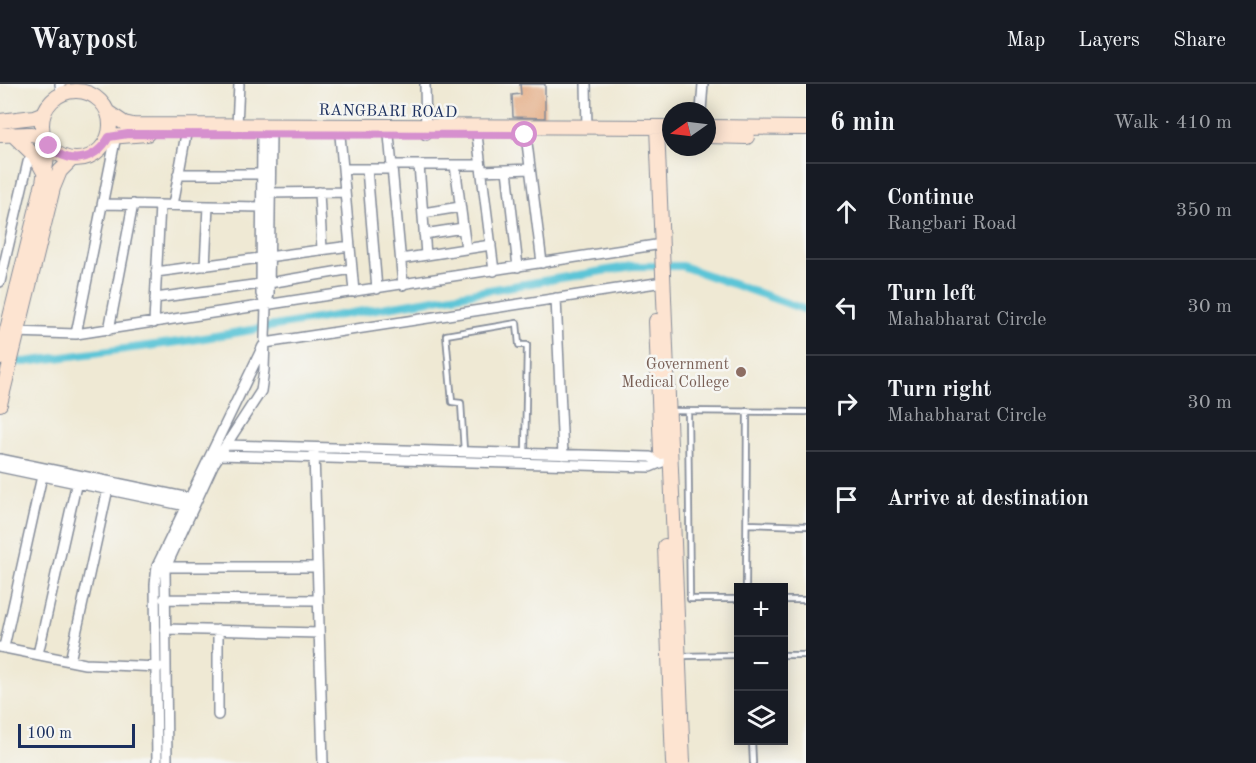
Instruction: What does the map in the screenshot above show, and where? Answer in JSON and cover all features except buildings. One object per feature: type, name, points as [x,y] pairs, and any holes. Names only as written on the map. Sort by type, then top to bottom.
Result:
[{"type":"street","points":[[237,125],[238,84]]},
{"type":"street","points":[[424,84],[425,131]]},
{"type":"street","points":[[586,84],[587,128]]},
{"type":"street","points":[[702,102],[703,84]]},
{"type":"street","points":[[12,332],[45,174],[46,141],[42,128],[44,113],[61,89],[88,89],[99,98],[109,113],[112,137],[103,204],[76,334]]},
{"type":"street","points":[[0,121],[34,117],[44,113]]},
{"type":"street","name":"RANGBARI ROAD","points":[[109,113],[124,123],[133,125],[237,125],[425,131],[477,135],[659,132]]},
{"type":"street","points":[[716,127],[806,128]]},
{"type":"street","name":"RANGBARI ROAD","points":[[112,137],[128,134],[389,135],[425,131],[587,128],[659,132]]},
{"type":"street","points":[[659,132],[659,279],[665,411],[670,453],[683,763]]},
{"type":"street","points":[[6,134],[31,134],[46,141],[55,152],[72,159],[90,156],[112,137]]},
{"type":"street","points":[[6,134],[35,156],[45,174]]},
{"type":"street","points":[[172,205],[186,134]]},
{"type":"street","points":[[265,258],[261,207],[266,193],[262,174],[267,134]]},
{"type":"street","points":[[191,503],[261,391],[266,310],[267,134]]},
{"type":"street","points":[[340,135],[354,292]]},
{"type":"street","points":[[389,135],[403,285]]},
{"type":"street","points":[[477,135],[494,271]]},
{"type":"street","points":[[525,135],[542,263]]},
{"type":"street","points":[[716,136],[806,137]]},
{"type":"street","points":[[0,282],[28,162],[46,141]]},
{"type":"street","points":[[1,397],[8,370],[5,352],[53,188],[60,171],[72,159]]},
{"type":"street","points":[[343,170],[419,165],[455,165],[507,170],[530,169]]},
{"type":"street","points":[[419,165],[426,255]]},
{"type":"street","points":[[455,165],[466,249]]},
{"type":"street","points":[[367,169],[377,289]]},
{"type":"street","points":[[507,170],[518,267]]},
{"type":"street","points":[[178,174],[262,174]]},
{"type":"street","points":[[319,192],[322,250]]},
{"type":"street","points":[[266,193],[345,192]]},
{"type":"street","points":[[103,204],[261,207]]},
{"type":"street","points":[[109,330],[133,204]]},
{"type":"street","points":[[154,323],[160,205]]},
{"type":"street","points":[[205,266],[208,206]]},
{"type":"street","points":[[423,213],[460,207]]},
{"type":"street","points":[[424,234],[463,228]]},
{"type":"street","points":[[156,272],[350,246]]},
{"type":"street","points":[[401,259],[491,246]]},
{"type":"street","points":[[12,332],[76,334],[266,310],[354,292],[658,248]]},
{"type":"street","points":[[155,298],[352,270]]},
{"type":"street","points":[[265,340],[556,298],[659,279]]},
{"type":"street","points":[[556,298],[563,455]]},
{"type":"street","points":[[167,763],[155,585],[161,567],[265,340]]},
{"type":"street","points":[[665,411],[662,462],[673,763]]},
{"type":"street","points":[[226,445],[314,453],[480,457],[650,466],[662,462]]},
{"type":"street","points":[[219,455],[464,452],[480,457],[525,454],[651,457],[662,462]]},
{"type":"street","points":[[314,453],[323,763]]},
{"type":"street","points":[[0,459],[77,479],[191,503]]},
{"type":"street","points":[[0,467],[42,476],[77,479]]},
{"type":"street","points":[[42,476],[2,647],[85,664],[160,667]]},
{"type":"street","points":[[38,654],[77,479]]},
{"type":"street","points":[[70,661],[108,485]]},
{"type":"street","points":[[161,567],[318,567]]},
{"type":"street","points":[[157,763],[160,667],[165,629],[161,567]]},
{"type":"street","points":[[164,599],[318,600]]},
{"type":"street","points":[[165,629],[320,633]]},
{"type":"street","points":[[218,630],[218,715]]},
{"type":"lane","points":[[464,452],[461,403],[452,402],[446,335],[517,323],[519,345],[527,345],[525,454]]},
{"type":"lane","points":[[665,411],[806,412]]},
{"type":"lane","points":[[688,411],[690,599],[734,599]]},
{"type":"lane","points":[[747,411],[747,583]]},
{"type":"lane","points":[[747,524],[806,526]]},
{"type":"lane","points":[[788,600],[806,600]]},
{"type":"lane","points":[[679,656],[734,655]]},
{"type":"lane","points":[[788,655],[806,655]]},
{"type":"lane","points":[[752,745],[753,763]]},
{"type":"waterway","points":[[6,361],[25,362],[186,341],[632,266],[682,266],[806,310]]},
{"type":"place","name":"Government Medical College","points":[[741,372]]},
{"type":"route","points":[[49,146],[63,156],[81,159],[98,152],[109,137],[122,134],[525,135]]}]
